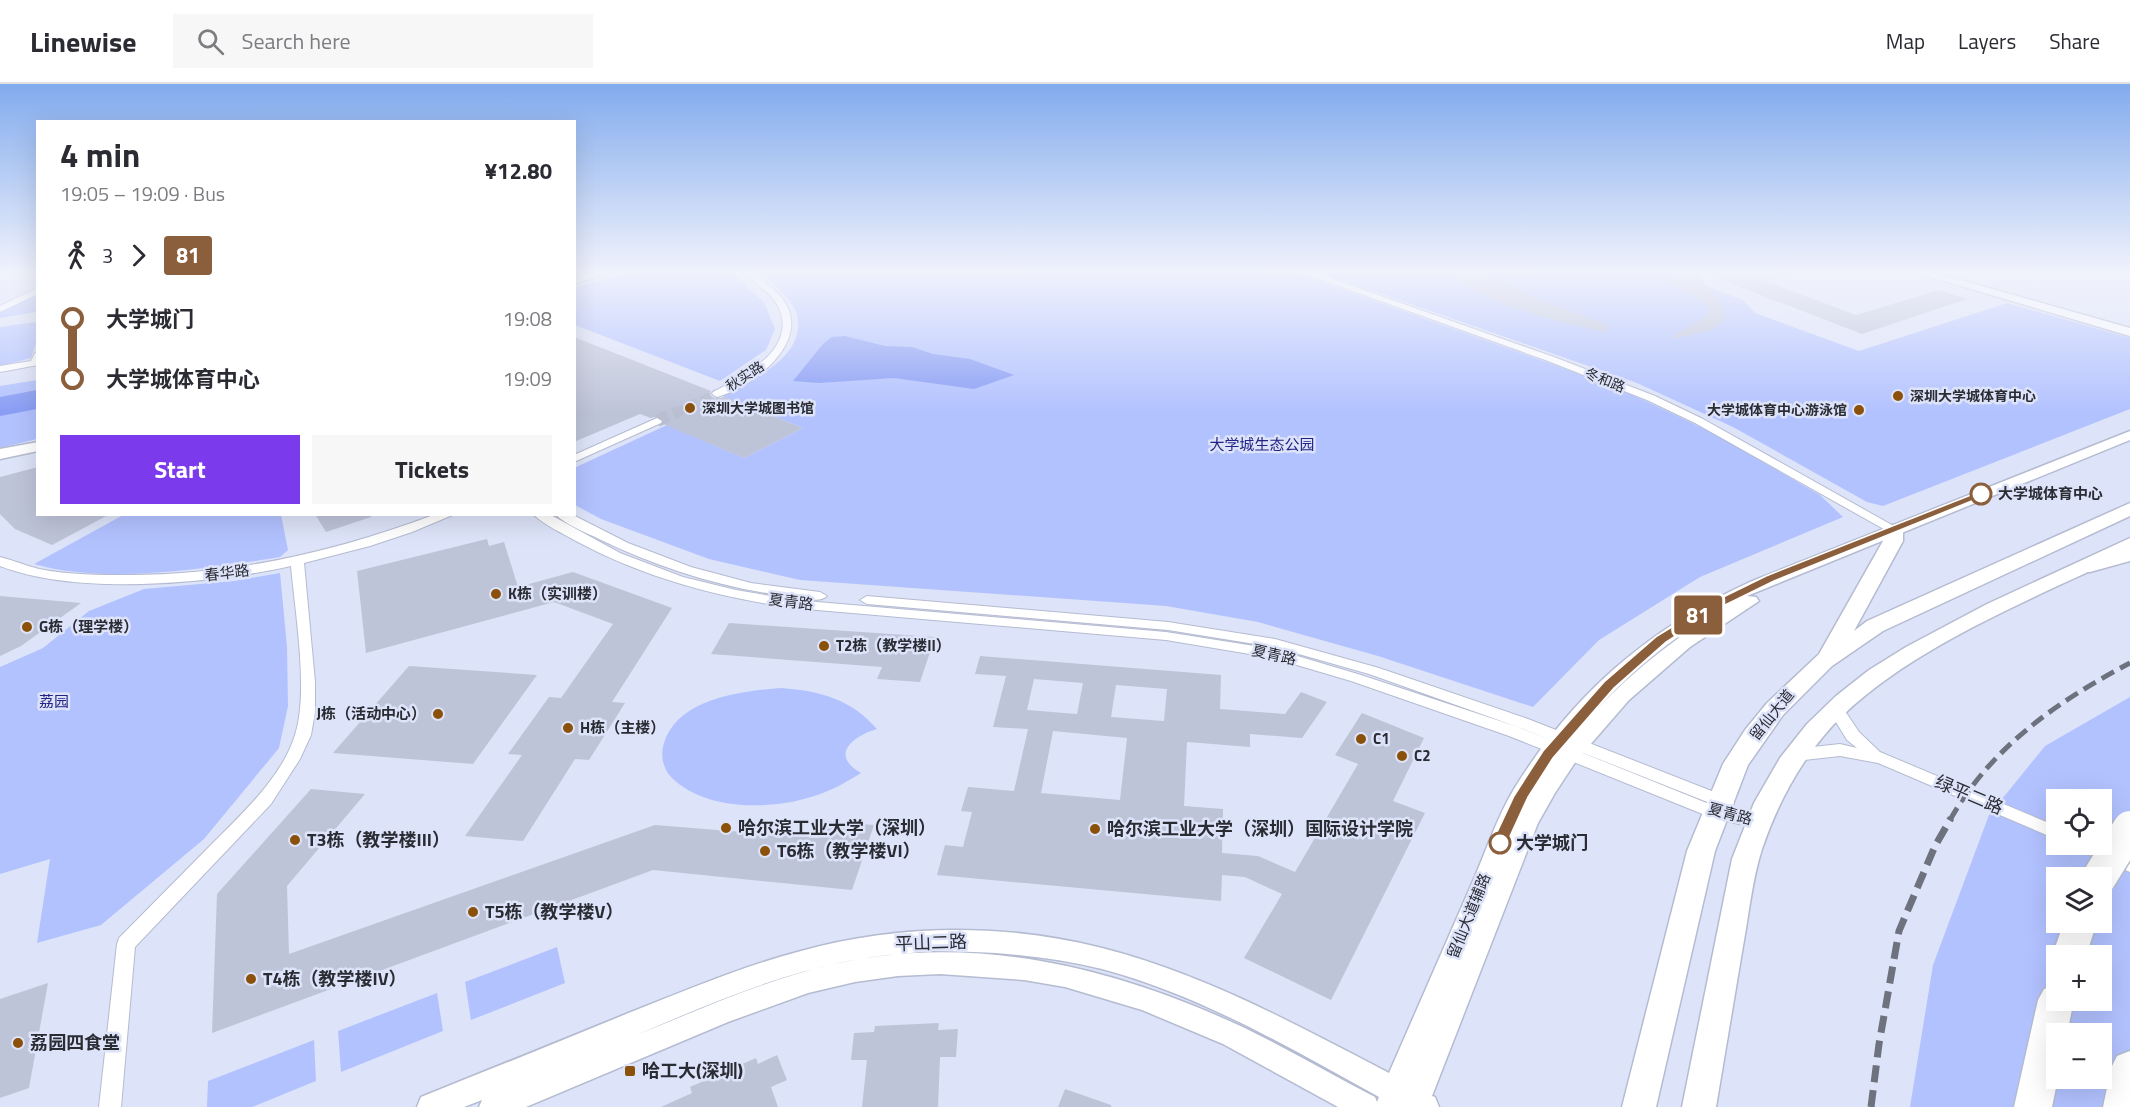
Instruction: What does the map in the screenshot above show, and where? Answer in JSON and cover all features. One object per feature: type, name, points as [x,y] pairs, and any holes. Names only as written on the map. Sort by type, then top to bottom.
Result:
[{"type":"highway","points":[[2105,867],[2130,828]]},
{"type":"highway","points":[[2033,1107],[2053,1011]]},
{"type":"highway","points":[[2122,1107],[2130,1068]]},
{"type":"main road","points":[[2089,318],[2130,330]]},
{"type":"main road","name":"留仙大道辅路","points":[[1408,1103],[1527,823],[1566,746],[1654,666],[1703,628],[1754,599],[1893,535],[2130,435]]},
{"type":"main road","name":"留仙大道辅路","points":[[1893,535],[2130,445]]},
{"type":"main road","points":[[0,454],[36,446]]},
{"type":"main road","name":"留仙大道","points":[[1639,1107],[1701,851],[1736,764],[1754,736],[1797,685],[1824,661],[1875,626],[2130,510]]},
{"type":"main road","points":[[1824,661],[1844,630],[1893,535]]},
{"type":"main road","points":[[1699,1107],[1743,868],[1759,823],[1777,784],[1795,756],[1836,709],[1886,668],[1918,648],[2130,544]]},
{"type":"main road","points":[[2066,575],[2130,556]]},
{"type":"main road","name":"平山二路","points":[[431,1107],[763,973],[848,951],[890,944],[943,941],[1031,945],[1087,955],[1141,970],[1193,989],[1244,1013],[1408,1103]]},
{"type":"main road","name":"平山二路","points":[[493,1107],[735,1006],[791,986],[855,971],[913,964],[973,962],[1031,968],[1089,981],[1144,999],[1235,1036],[1365,1107]]},
{"type":"street","name":"秋实路","points":[[717,394],[747,378],[765,365],[786,337],[788,325],[786,318]]},
{"type":"street","name":"冬和路","points":[[1434,318],[1551,359],[1651,398],[1708,426],[1893,535]]},
{"type":"street","points":[[0,369],[35,363],[36,360]]},
{"type":"street","points":[[0,377],[36,370]]},
{"type":"street","points":[[576,458],[657,421]]},
{"type":"street","name":"春华路","points":[[0,561],[17,568],[48,574],[133,579],[211,575],[297,561],[384,538],[443,516]]},
{"type":"street","name":"夏青路","points":[[542,516],[596,547],[643,568],[722,591],[794,603],[1130,633],[1235,646],[1307,663],[1566,746]]},
{"type":"street","name":"夏青路","points":[[565,516],[634,553],[703,576],[751,587],[804,595],[1168,626],[1266,641],[1374,671],[1759,823]]},
{"type":"street","points":[[110,1107],[126,944],[265,800],[292,759],[303,735],[307,712],[308,682],[297,561]]},
{"type":"street","points":[[1836,709],[1853,736],[1881,758]]},
{"type":"street","points":[[1795,756],[1840,750],[1866,753],[1881,758]]},
{"type":"street","name":"绿平二路","points":[[1881,758],[2046,829]]},
{"type":"street","points":[[2107,855],[2130,865]]},
{"type":"green space","points":[[576,318],[770,318],[775,329],[766,350],[720,381],[576,325]]},
{"type":"green space","name":"大学城生态公园","points":[[797,318],[1422,318],[1614,386],[1711,432],[1820,495],[1843,517],[1700,577],[1599,640],[1533,707],[1378,656],[1258,622],[1166,606],[800,580],[709,559],[601,519],[576,506],[576,467],[667,425],[744,458],[803,428],[720,395],[774,366],[794,343],[798,330]]},
{"type":"green space","name":"深圳大学城体育中心","points":[[1450,318],[1768,318],[1859,351],[1962,318],[2059,318],[2130,338],[2130,409],[1883,506],[1867,502],[1733,427],[1637,383]]},
{"type":"green space","points":[[36,322],[36,344],[31,358],[0,366],[0,327]]},
{"type":"green space","points":[[36,380],[36,439],[0,448],[0,386]]},
{"type":"green space","points":[[121,516],[281,516],[288,550],[280,557],[181,571],[150,573],[90,573],[34,564]]},
{"type":"green space","name":"荔园","points":[[280,573],[287,647],[288,706],[279,748],[204,839],[101,925],[37,943],[50,859],[0,874],[0,667],[43,648],[89,611],[144,589],[234,581]]},
{"type":"green space","points":[[782,688],[809,691],[834,698],[857,710],[877,729],[860,736],[848,747],[847,760],[861,773],[818,795],[776,804],[757,805],[719,802],[685,788],[671,777],[666,770],[662,752],[671,728],[683,716],[713,700],[731,695]]},
{"type":"green space","points":[[2130,697],[2130,1107],[1910,1107],[1933,965],[1989,815],[2045,746]]},
{"type":"green space","points":[[557,947],[565,983],[471,1020],[465,982]]},
{"type":"green space","points":[[437,993],[443,1031],[341,1072],[338,1031]]},
{"type":"green space","points":[[314,1040],[316,1081],[252,1107],[207,1107],[208,1081]]},
{"type":"shaded area","points":[[845,336],[885,346],[912,347],[933,354],[970,359],[1014,375],[974,389],[894,378],[819,383],[793,381],[823,344],[832,337]]},
{"type":"shaded area","points":[[36,390],[36,409],[0,416],[0,397]]},
{"type":"building","points":[[1546,318],[1589,318],[1608,325],[1606,332]]},
{"type":"building","points":[[1704,318],[1725,318],[1713,329],[1674,339],[1673,336]]},
{"type":"building","points":[[1820,318],[1911,318],[1862,334]]},
{"type":"building","name":"深圳大学城图书馆","points":[[576,338],[711,391],[710,395],[716,399],[725,397],[803,428],[744,458],[663,424],[664,420],[658,416],[651,418],[640,414],[576,441]]},
{"type":"building","points":[[36,468],[36,516],[106,516],[52,545],[15,529],[0,514],[0,477]]},
{"type":"building","points":[[316,516],[371,516],[371,517],[326,532]]},
{"type":"building","points":[[487,539],[489,546],[504,542],[518,587],[573,572],[672,608],[612,702],[625,703],[589,760],[575,759],[523,841],[465,836],[522,755],[508,754],[549,697],[561,698],[613,624],[554,602],[366,653],[357,571]]},
{"type":"building","name":"G栋（理学楼）","points":[[0,596],[81,603],[21,646],[0,656]]},
{"type":"building","name":"T2栋（教学楼II）","points":[[729,623],[935,637],[920,682],[877,679],[882,667],[711,654]]},
{"type":"building","name":"哈尔滨工业大学（深圳）国际设计学院","points":[[980,656],[1221,675],[1220,709],[1285,714],[1301,692],[1327,702],[1302,738],[1250,734],[1250,747],[1187,742],[1184,806],[1223,809],[1222,853],[1258,856],[1295,872],[1358,764],[1335,755],[1362,713],[1424,738],[1393,801],[1425,813],[1331,1000],[1244,958],[1282,894],[1245,877],[1222,875],[1221,901],[937,875],[945,845],[963,847],[972,812],[961,811],[968,787],[1014,791],[1028,729],[993,727],[1006,676],[975,674]],"holes":[[[1034,679],[1083,683],[1077,714],[1027,710]],[[1116,685],[1167,689],[1164,721],[1111,717]],[[1053,731],[1127,738],[1120,800],[1041,793]]]},
{"type":"building","name":"J栋（活动中心）","points":[[409,666],[537,675],[473,764],[333,753]]},
{"type":"building","points":[[311,789],[365,794],[287,886],[289,954],[655,825],[818,838],[824,821],[874,825],[852,890],[653,870],[212,1033],[217,894]]},
{"type":"building","name":"荔园四食堂","points":[[48,983],[29,1088],[0,1098],[0,999]]},
{"type":"building","points":[[939,1023],[938,1030],[958,1029],[956,1057],[940,1057],[938,1107],[862,1107],[867,1060],[851,1060],[854,1033],[874,1032],[875,1026]]},
{"type":"building","points":[[777,1055],[787,1080],[771,1087],[778,1107],[661,1107],[692,1093],[690,1087],[756,1058],[758,1064]]},
{"type":"building","points":[[1065,1089],[1111,1105],[1111,1107],[1058,1107]]},
{"type":"tunnel","points":[[675,413],[717,394]]},
{"type":"tunnel","points":[[657,421],[679,411]]},
{"type":"railway","points":[[1950,820],[1985,770],[2028,728],[2077,693],[2130,663]]},
{"type":"railway","points":[[1871,1107],[1879,1044],[1899,931],[1935,846],[1951,818]]},
{"type":"bus line","name":"81","points":[[1500,843],[1521,796],[1548,755],[1609,685],[1662,639],[1715,605],[1796,567],[1981,494]]},
{"type":"place","name":"深圳大学城体育中心","points":[[1898,396]]},
{"type":"place","name":"深圳大学城图书馆","points":[[690,408]]},
{"type":"place","name":"大学城体育中心游泳馆","points":[[1859,410]]},
{"type":"place","name":"大学城体育中心","points":[[1981,494]]},
{"type":"place","name":"K栋（实训楼）","points":[[496,594]]},
{"type":"place","name":"G栋（理学楼）","points":[[27,627]]},
{"type":"place","name":"T2栋（教学楼II）","points":[[824,646]]},
{"type":"place","name":"J栋（活动中心）","points":[[438,714]]},
{"type":"place","name":"H栋（主楼）","points":[[568,728]]},
{"type":"place","name":"C1","points":[[1361,739]]},
{"type":"place","name":"C2","points":[[1402,756]]},
{"type":"place","name":"哈尔滨工业大学（深圳）","points":[[726,828]]},
{"type":"place","name":"哈尔滨工业大学（深圳）国际设计学院","points":[[1095,829]]},
{"type":"place","name":"T3栋（教学楼III）","points":[[295,840]]},
{"type":"place","name":"大学城门","points":[[1500,843]]},
{"type":"place","name":"T6栋（教学楼VI）","points":[[765,851]]},
{"type":"place","name":"T5栋（教学楼V）","points":[[473,912]]},
{"type":"place","name":"T4栋（教学楼IV）","points":[[251,979]]},
{"type":"place","name":"荔园四食堂","points":[[18,1043]]},
{"type":"place","name":"哈工大(深圳)","points":[[630,1071]]}]
